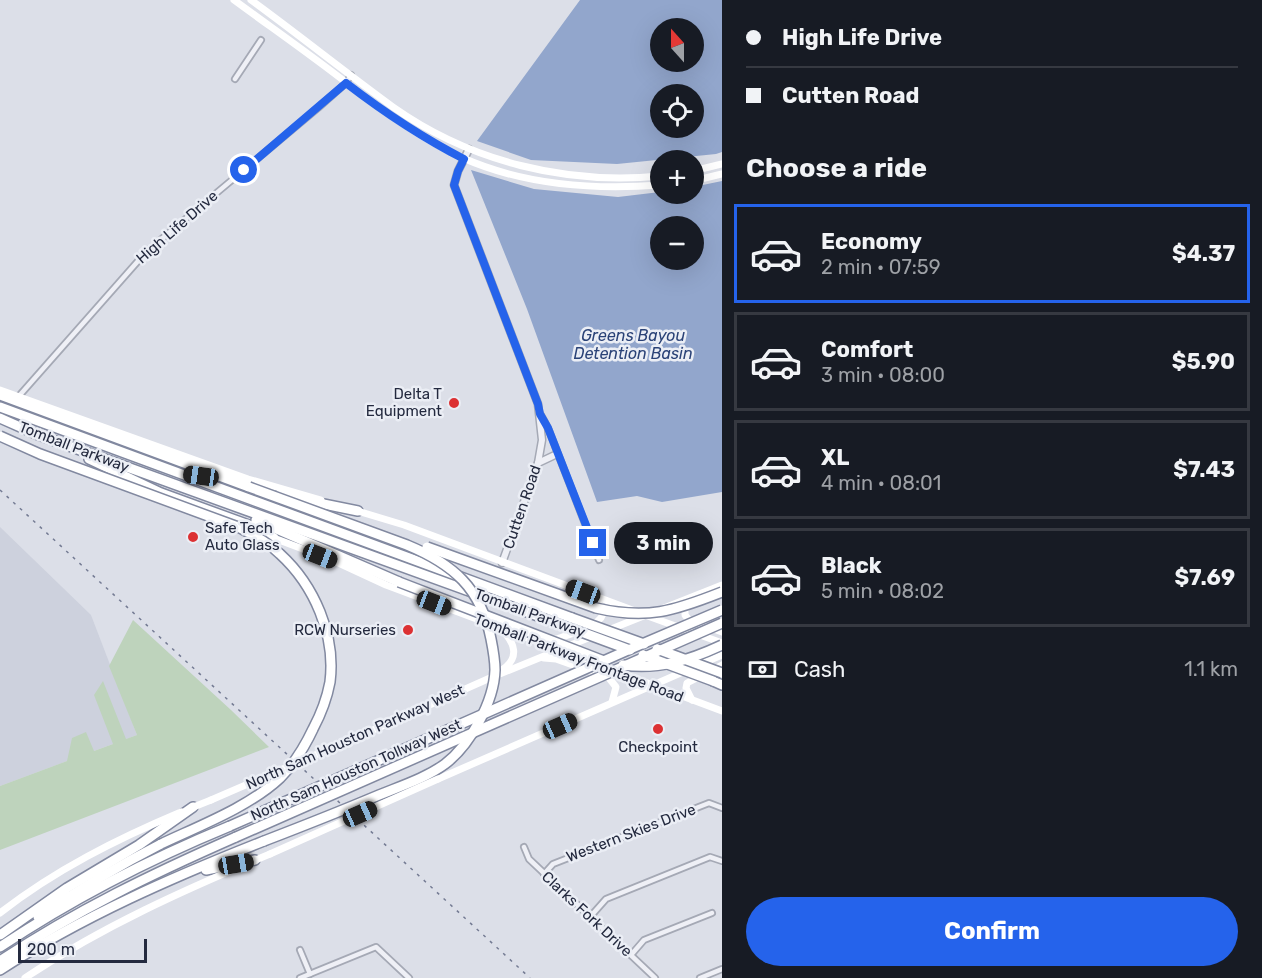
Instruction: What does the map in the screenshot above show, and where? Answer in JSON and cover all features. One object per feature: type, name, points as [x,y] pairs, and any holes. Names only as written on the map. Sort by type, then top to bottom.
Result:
[{"type":"highway","points":[[0,395],[433,555],[454,571],[472,591],[481,606],[489,628],[495,671],[491,696],[468,742],[445,764],[417,779],[180,875],[82,922],[0,970]]},
{"type":"highway","name":"Tomball Parkway","points":[[0,407],[570,623],[717,683]]},
{"type":"highway","name":"Tomball Parkway","points":[[0,418],[36,434],[171,483],[570,623],[722,673]]},
{"type":"highway","points":[[0,434],[40,454],[238,527],[258,537],[279,553],[298,573],[315,602],[324,626],[329,651],[330,681],[321,714],[305,746],[282,777],[248,801],[116,867],[34,920],[14,938]]},
{"type":"highway","points":[[36,434],[161,493],[257,528],[274,538]]},
{"type":"highway","points":[[176,473],[201,476],[238,487],[358,511]]},
{"type":"highway","points":[[171,483],[399,582],[615,664],[638,667],[661,666],[684,661],[722,644]]},
{"type":"highway","points":[[249,487],[263,489],[596,608],[621,614],[640,615],[668,611],[722,592]]},
{"type":"highway","name":"North Sam Houston Tollway West","points":[[0,948],[91,891],[187,844],[722,610]]},
{"type":"highway","name":"North Sam Houston Tollway West","points":[[0,961],[42,933],[135,882],[722,623]]},
{"type":"highway","points":[[0,935],[67,888],[139,845],[193,807]]},
{"type":"highway","points":[[45,943],[181,878],[216,867],[255,860]]},
{"type":"main road","points":[[234,0],[388,116],[464,159],[515,176],[551,182],[606,187],[650,185]]},
{"type":"main road","points":[[251,0],[394,107],[469,149],[508,163],[555,173],[604,178],[650,176]]},
{"type":"main road","points":[[283,36],[289,28]]},
{"type":"main road","points":[[704,168],[722,164]]},
{"type":"main road","points":[[704,178],[722,174]]},
{"type":"main road","points":[[0,390],[248,479],[404,525],[722,644]]},
{"type":"main road","name":"Tomball Parkway Frontage Road","points":[[0,434],[332,560],[386,585],[722,711]]},
{"type":"main road","name":"North Sam Houston Parkway West","points":[[0,913],[78,860],[132,832],[211,800],[490,678],[722,585]]},
{"type":"main road","points":[[524,637],[557,639],[596,624],[605,613],[604,609],[583,592]]},
{"type":"main road","points":[[690,597],[684,608],[689,620],[722,632]]},
{"type":"main road","points":[[490,678],[508,666],[513,659],[514,645],[500,628]]},
{"type":"main road","points":[[593,662],[586,656],[584,647],[595,636]]},
{"type":"main road","points":[[701,664],[707,654],[704,636]]},
{"type":"main road","points":[[25,978],[54,958],[113,925],[255,860],[722,655]]},
{"type":"main road","points":[[539,659],[556,659],[609,678],[616,687],[612,702]]},
{"type":"main road","points":[[692,700],[686,688],[687,683],[722,665]]},
{"type":"street","points":[[235,79],[261,40]]},
{"type":"street","name":"High Life Drive","points":[[19,396],[146,252],[346,83],[351,75]]},
{"type":"street","name":"Cutten Road","points":[[469,149],[454,185],[540,414],[542,440],[538,463],[502,563]]},
{"type":"street","name":"Cutten Road","points":[[540,414],[599,560]]},
{"type":"street","points":[[538,463],[557,454]]},
{"type":"street","name":"Western Skies Drive","points":[[544,874],[553,864],[709,803],[722,808]]},
{"type":"street","name":"Clarks Fork Drive","points":[[524,847],[529,859],[655,978]]},
{"type":"street","points":[[590,917],[606,899],[710,857],[722,861]]},
{"type":"street","points":[[631,955],[644,939],[712,913]]},
{"type":"street","points":[[300,978],[376,947],[409,978]]},
{"type":"street","points":[[300,950],[310,974]]},
{"type":"street","points":[[700,978],[722,969]]},
{"type":"shaded area","points":[[0,527],[91,615],[137,735],[0,786]]},
{"type":"green space","points":[[133,620],[269,747],[0,850],[0,786],[67,761],[72,738],[86,732],[94,751],[113,744],[94,695],[103,681],[126,739],[137,735],[109,666]]},
{"type":"water","points":[[580,0],[722,0],[722,152],[704,155],[704,150],[650,150],[650,161],[617,164],[531,160],[477,141]]},
{"type":"water","name":"Greens Bayou Detention Basin","points":[[471,170],[534,189],[618,197],[650,193],[650,204],[704,204],[704,185],[722,181],[722,492],[662,502],[637,496],[597,502],[527,309]]},
{"type":"railway","points":[[0,490],[530,978]]},
{"type":"place","name":"Delta T Equipment","points":[[454,403]]},
{"type":"place","name":"Safe Tech Auto Glass","points":[[193,537]]},
{"type":"place","name":"RCW Nurseries","points":[[408,630]]},
{"type":"place","name":"Checkpoint","points":[[658,729]]},
{"type":"route","points":[[244,170],[346,83],[388,116],[464,159],[454,185],[540,414],[548,428],[593,543]]}]
